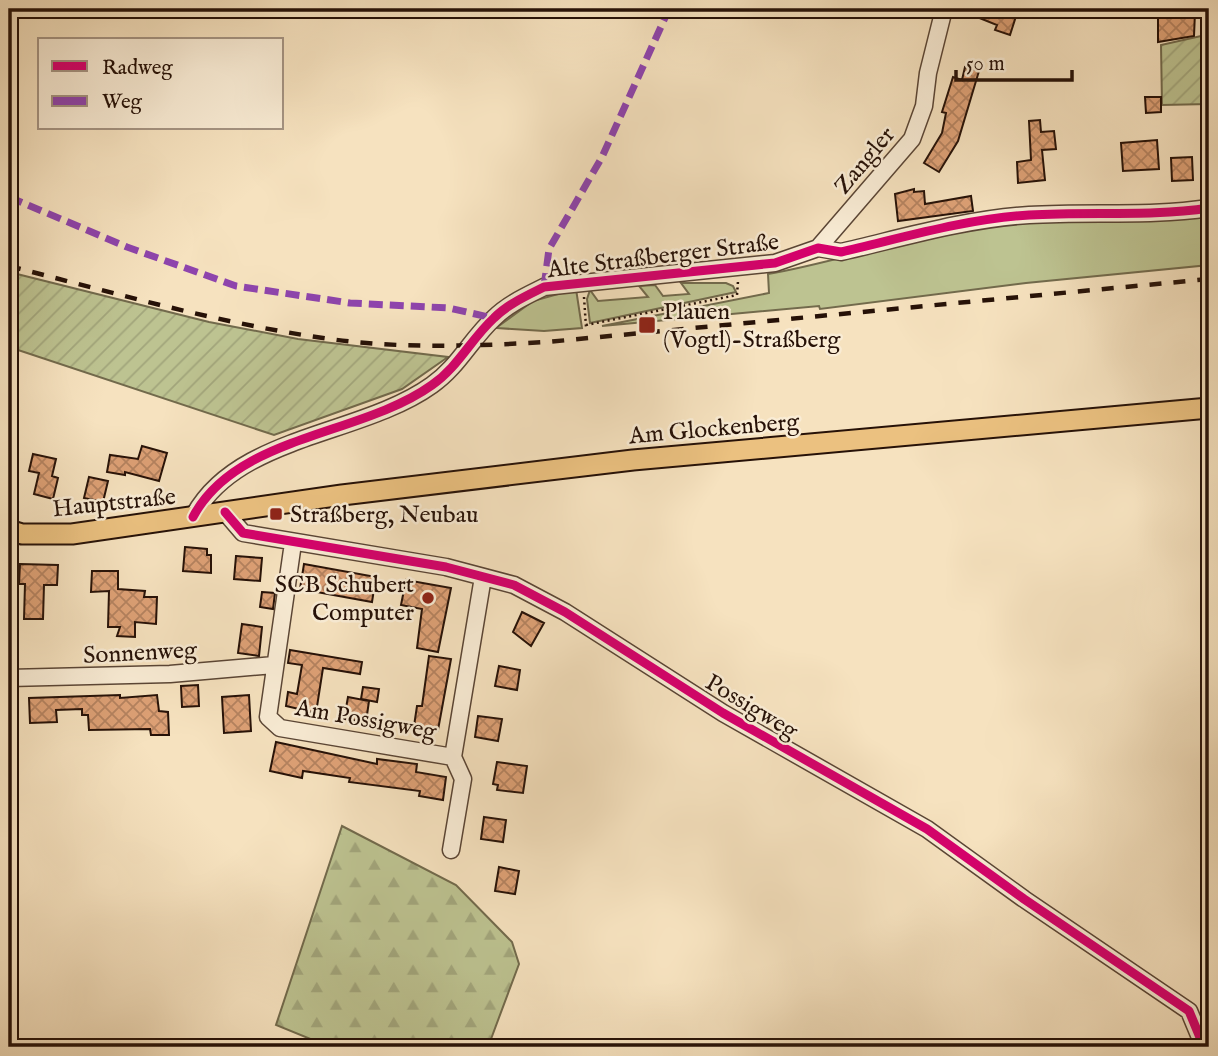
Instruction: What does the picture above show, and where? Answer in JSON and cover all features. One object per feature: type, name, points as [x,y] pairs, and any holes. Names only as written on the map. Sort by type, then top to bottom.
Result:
[{"type":"main road","name":"Am Glockenberg","points":[[225,512],[633,460],[1209,408]]},
{"type":"main road","name":"Hauptstraße","points":[[9,530],[22,534],[72,534],[225,512]]},
{"type":"street","name":"Zangler","points":[[818,248],[912,139],[924,106],[928,74],[944,9]]},
{"type":"street","name":"Alte Straßberger Straße","points":[[192,517],[212,490],[237,470],[267,454],[367,419],[432,386],[452,369],[493,318],[519,299],[544,287],[775,263],[818,248],[841,252],[979,220],[1029,215],[1157,215],[1209,208]]},
{"type":"street","name":"Possigweg","points":[[225,512],[243,533],[446,567],[514,585],[565,612],[723,713],[927,829],[1024,899],[1189,1011],[1204,1047]]},
{"type":"street","name":"Am Possigweg","points":[[293,542],[268,717],[280,728],[453,757],[483,577]]},
{"type":"street","name":"Sonnenweg","points":[[9,678],[170,674],[274,665]]},
{"type":"street","points":[[451,850],[463,779],[453,757]]},
{"type":"path","points":[[584,298],[586,326],[737,295]]},
{"type":"green space","points":[[1209,36],[1209,104],[1162,105],[1161,45]]},
{"type":"green space","points":[[1209,215],[1209,265],[1026,283],[820,309],[819,306],[602,326],[769,293],[768,274],[954,230],[1010,223]]},
{"type":"green space","points":[[9,272],[209,322],[298,339],[448,357],[402,389],[274,435],[9,347]]},
{"type":"green space","points":[[681,283],[726,283],[733,286],[736,292],[590,323],[587,299],[590,290],[598,301],[648,297],[639,286],[655,285],[663,296],[689,294]]},
{"type":"green space","points":[[576,289],[582,328],[544,331],[496,328],[533,301]]},
{"type":"green space","points":[[342,826],[456,885],[512,942],[519,964],[488,1047],[330,1047],[276,1025]]},
{"type":"building","points":[[957,9],[1005,9],[1017,13],[1010,35],[995,30],[997,25]]},
{"type":"building","points":[[1158,12],[1195,12],[1194,36],[1158,42]]},
{"type":"building","points":[[965,67],[979,71],[958,141],[939,172],[924,163],[942,133],[946,113],[942,112],[953,77],[962,80]]},
{"type":"building","points":[[1145,97],[1161,97],[1161,112],[1146,113]]},
{"type":"building","points":[[1040,120],[1041,132],[1054,131],[1056,149],[1042,150],[1045,180],[1018,183],[1017,162],[1031,160],[1029,121]]},
{"type":"building","points":[[1157,140],[1159,169],[1123,171],[1121,143]]},
{"type":"building","points":[[1192,157],[1193,180],[1172,181],[1171,158]]},
{"type":"building","points":[[914,189],[914,192],[924,191],[925,204],[971,196],[973,211],[898,221],[895,194]]},
{"type":"building","points":[[142,446],[167,453],[159,481],[125,472],[125,475],[107,472],[110,455],[138,459]]},
{"type":"building","points":[[33,454],[56,459],[52,476],[58,478],[53,499],[34,494],[39,473],[29,471]]},
{"type":"building","points":[[89,477],[108,481],[103,502],[84,498]]},
{"type":"building","points":[[185,547],[207,549],[207,555],[211,555],[211,573],[183,571]]},
{"type":"building","points":[[236,556],[262,558],[260,581],[234,579]]},
{"type":"building","points":[[20,564],[58,565],[57,585],[44,585],[43,619],[24,619],[25,584],[19,584]]},
{"type":"building","points":[[304,564],[376,577],[372,602],[300,589]]},
{"type":"building","points":[[92,571],[118,571],[118,589],[145,591],[144,597],[157,597],[156,624],[135,622],[135,637],[117,636],[120,627],[108,627],[109,591],[91,592]]},
{"type":"building","points":[[406,580],[451,588],[438,652],[417,648],[422,609],[401,605]]},
{"type":"building","points":[[262,592],[275,593],[273,609],[260,607]]},
{"type":"building","points":[[522,612],[544,623],[531,646],[513,632]]},
{"type":"building","points":[[242,624],[262,627],[259,656],[238,653]]},
{"type":"building","points":[[290,650],[362,662],[360,674],[323,668],[316,713],[286,706],[288,692],[297,694],[302,665],[288,663]]},
{"type":"building","points":[[429,656],[451,659],[438,730],[414,726],[417,706],[422,706]]},
{"type":"building","points":[[499,666],[520,670],[517,690],[495,686]]},
{"type":"building","points":[[198,685],[199,706],[182,707],[181,686]]},
{"type":"building","points":[[363,687],[379,689],[377,702],[361,699]]},
{"type":"building","points":[[120,695],[120,698],[157,695],[159,711],[168,712],[169,735],[151,735],[150,729],[89,730],[88,715],[82,715],[82,709],[56,710],[57,722],[30,723],[29,698]]},
{"type":"building","points":[[249,695],[251,731],[224,733],[222,697]]},
{"type":"building","points":[[348,697],[369,701],[366,722],[344,719]]},
{"type":"building","points":[[478,716],[502,719],[498,741],[475,737]]},
{"type":"building","points":[[276,742],[377,764],[377,759],[417,764],[416,772],[446,777],[443,800],[419,796],[420,791],[349,782],[350,778],[303,771],[302,778],[270,771]]},
{"type":"building","points":[[497,762],[527,766],[523,793],[497,790],[498,785],[493,784]]},
{"type":"building","points":[[484,817],[506,820],[503,842],[481,839]]},
{"type":"building","points":[[499,867],[519,871],[515,894],[495,891]]},
{"type":"railway","points":[[9,266],[168,307],[289,333],[357,342],[438,346],[547,342],[1209,279]]},
{"type":"marked path","points":[[544,287],[549,249],[602,157],[669,9]]},
{"type":"marked path","points":[[9,197],[127,247],[236,286],[350,303],[449,308],[493,318]]},
{"type":"cycle path","points":[[193,517],[213,490],[239,469],[302,439],[371,416],[432,385],[449,370],[499,313],[544,287],[775,263],[818,248],[841,252],[934,230],[1005,217],[1209,208]]},
{"type":"cycle path","points":[[225,512],[243,533],[446,567],[514,585],[565,612],[723,713],[927,829],[1024,899],[1189,1011],[1204,1047]]},
{"type":"place","name":"Plauen (Vogtl)-Straßberg","points":[[647,325]]},
{"type":"place","name":"Straßberg, Neubau","points":[[276,514]]},
{"type":"place","name":"SCB Schubert Computer","points":[[428,598]]}]
